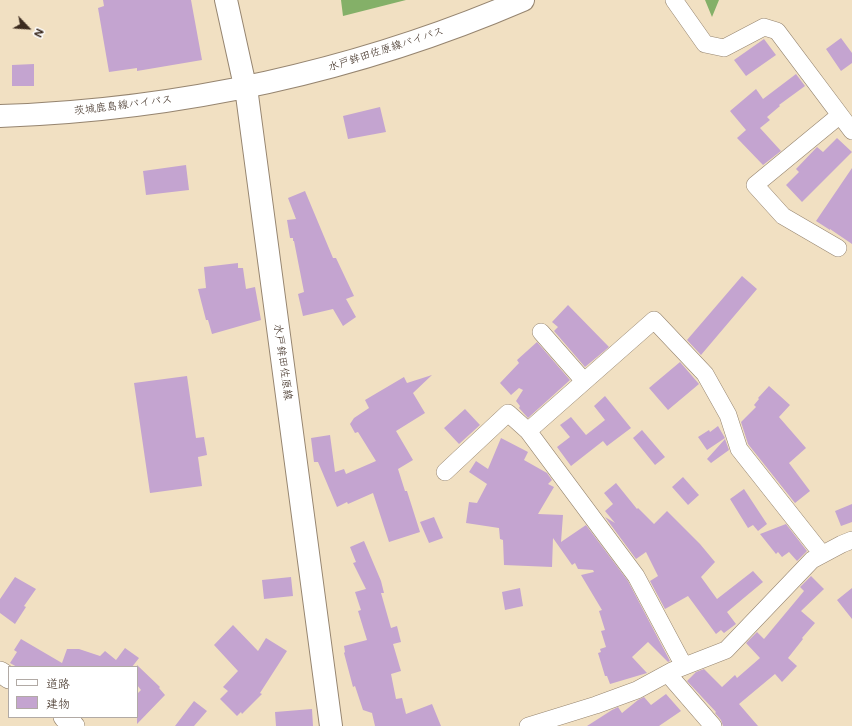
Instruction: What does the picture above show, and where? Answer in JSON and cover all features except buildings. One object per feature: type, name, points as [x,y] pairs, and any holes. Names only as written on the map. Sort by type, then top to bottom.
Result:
[{"type":"main road","name":"水戸鉾田佐原線","points":[[226,0],[246,87],[331,726]]},
{"type":"main road","name":"水戸鉾田佐原線バイパス","points":[[246,87],[326,69],[399,47],[494,13],[523,0]]},
{"type":"main road","name":"茨城鹿島線バイパス","points":[[0,116],[101,109],[179,99],[246,87]]},
{"type":"street","points":[[674,0],[705,44],[724,48],[764,27],[777,30],[852,131]]},
{"type":"street","points":[[838,248],[783,216],[755,185],[840,115]]},
{"type":"street","points":[[528,431],[654,320],[705,374],[728,415],[739,449],[822,554]]},
{"type":"street","points":[[541,332],[584,381]]},
{"type":"street","points":[[445,472],[508,413],[528,431],[636,576],[684,666]]},
{"type":"street","points":[[528,726],[566,720],[596,705],[636,690],[684,666],[726,650],[812,560],[852,540]]},
{"type":"street","points":[[668,674],[713,726]]},
{"type":"street","points":[[65,718],[74,726]]},
{"type":"green space","points":[[341,0],[406,0],[343,16]]},
{"type":"green space","points":[[705,0],[719,0],[712,17]]}]
